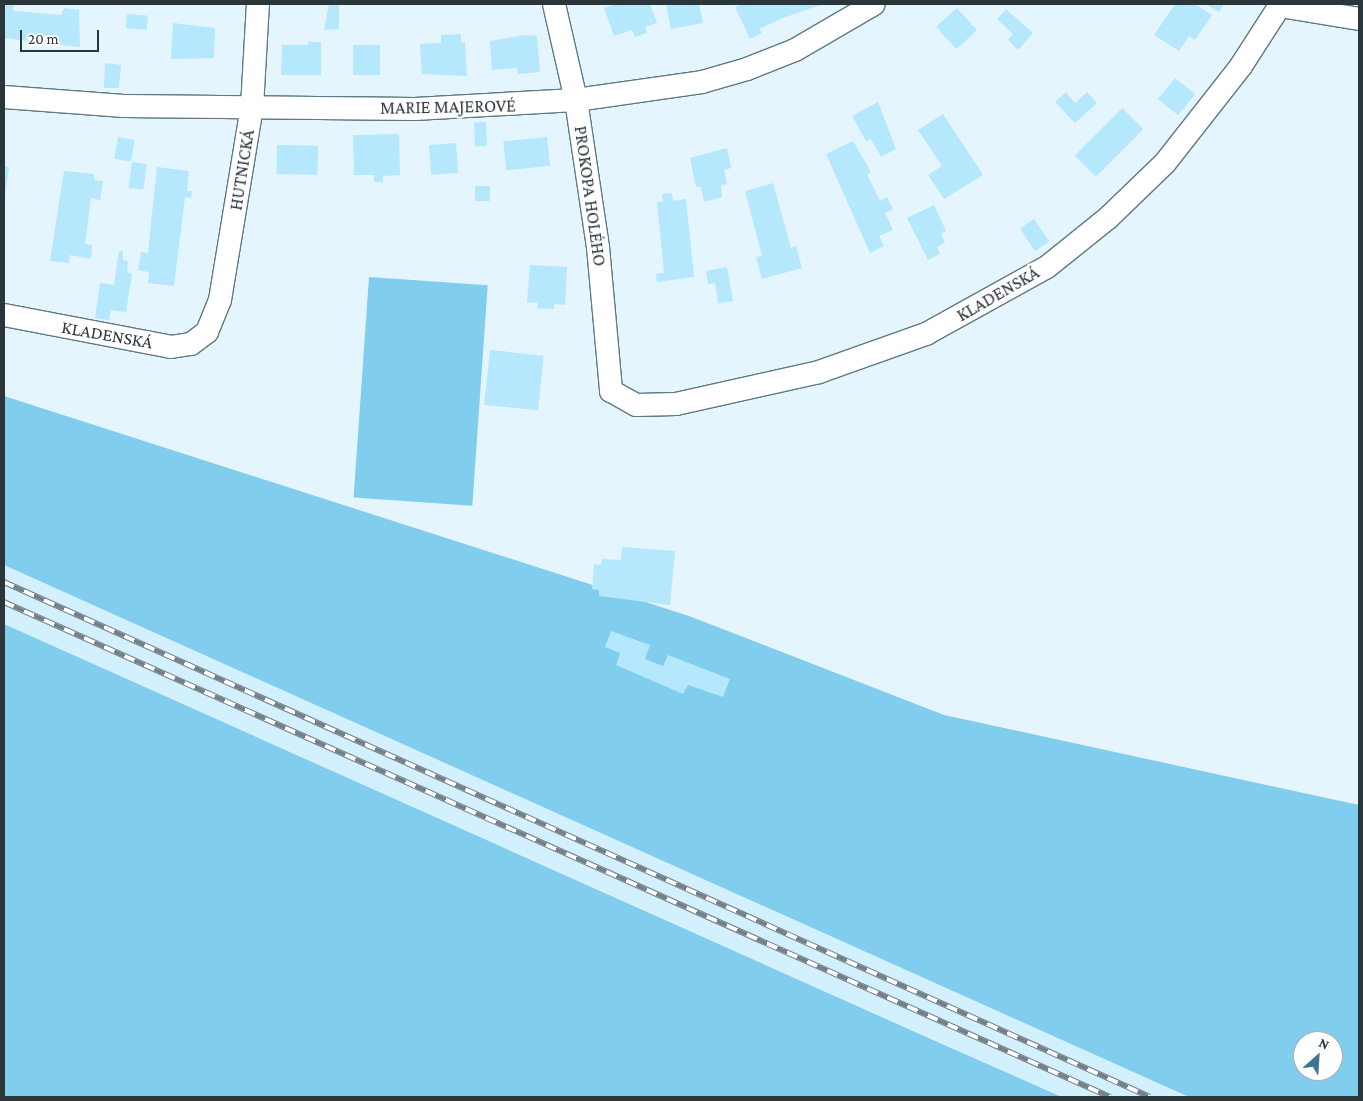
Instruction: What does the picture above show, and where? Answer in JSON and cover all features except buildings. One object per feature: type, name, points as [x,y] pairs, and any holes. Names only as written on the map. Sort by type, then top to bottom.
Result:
[{"type":"street","name":"HUTNICKÁ","points":[[206,332],[220,300],[252,107],[258,4]]},
{"type":"street","name":"PROKOPA HOLÉHO","points":[[554,4],[576,100],[598,247],[611,391]]},
{"type":"street","name":"MARIE MAJEROVÉ","points":[[4,97],[124,106],[424,109],[576,100],[693,83],[747,69],[803,46],[874,4]]},
{"type":"street","points":[[1281,5],[1359,19]]},
{"type":"street","name":"KLADENSKÁ","points":[[611,391],[636,405],[676,404],[819,372],[926,334],[1008,291],[1047,267],[1108,218],[1165,163],[1241,66],[1281,5]]},
{"type":"street","name":"KLADENSKÁ","points":[[4,315],[171,347],[191,344],[206,332]]},
{"type":"shaded area","points":[[369,277],[488,285],[472,506],[354,497]]},
{"type":"shaded area","points":[[4,396],[689,616],[944,715],[1359,805],[1359,1097],[1189,1097],[4,565]]},
{"type":"shaded area","points":[[4,565],[1189,1097],[1062,1097],[4,624]]},
{"type":"shaded area","points":[[4,624],[942,1044],[1062,1097],[4,1097]]},
{"type":"railway","points":[[4,582],[1150,1097]]},
{"type":"railway","points":[[4,602],[1110,1097]]}]
